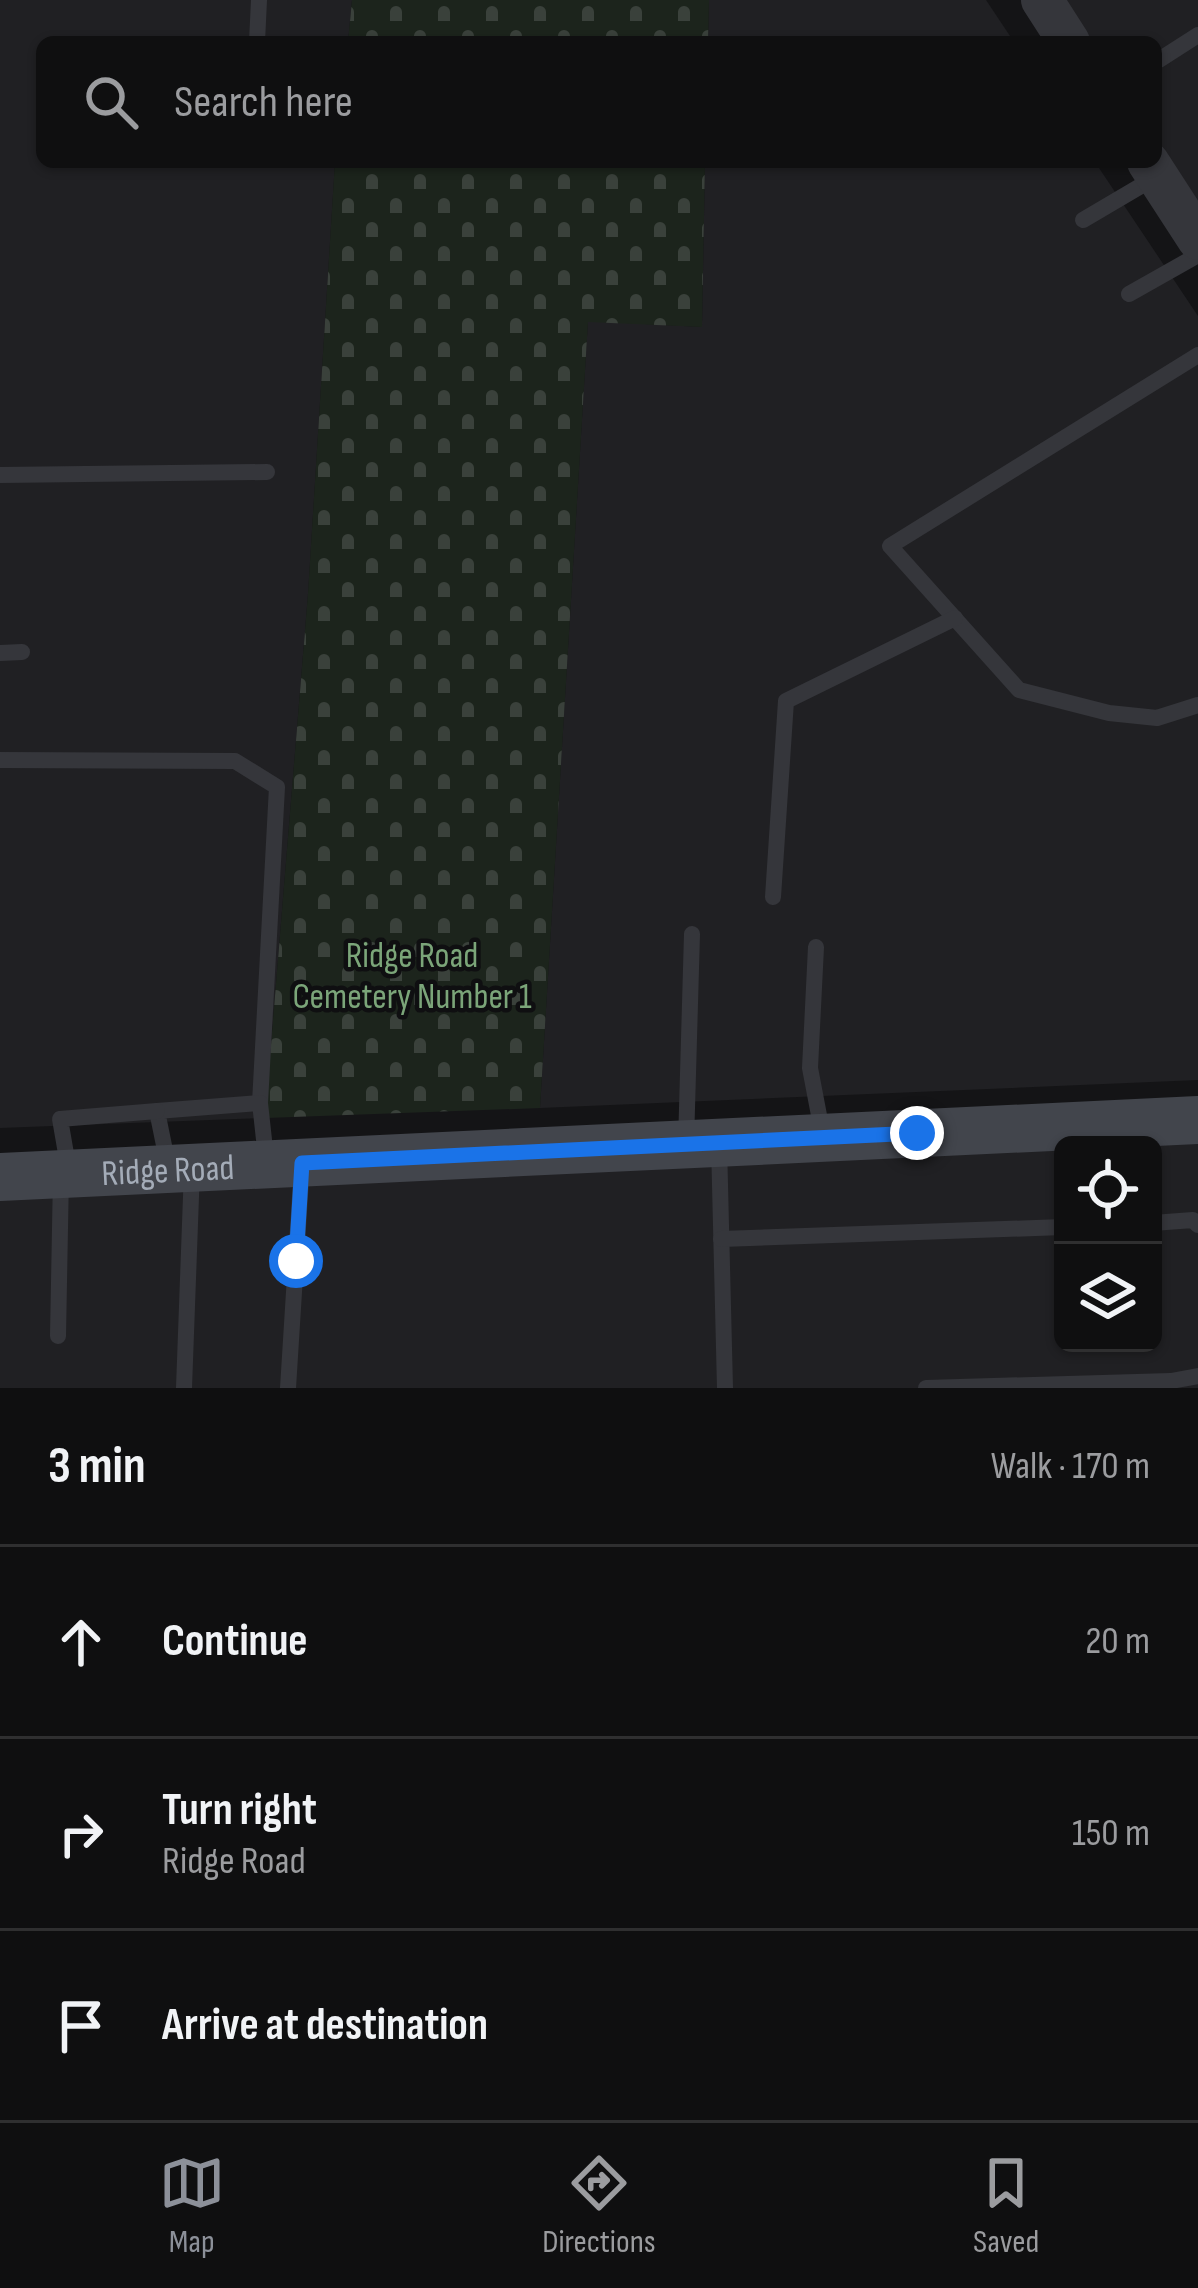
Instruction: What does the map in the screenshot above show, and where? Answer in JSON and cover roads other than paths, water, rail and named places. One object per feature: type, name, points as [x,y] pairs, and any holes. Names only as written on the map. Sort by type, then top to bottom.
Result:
[{"type":"main road","name":"Ridge Road","points":[[0,1178],[1198,1120]]},
{"type":"street","points":[[1042,0],[1066,36]]},
{"type":"street","points":[[1152,169],[1198,239]]},
{"type":"lane","points":[[257,36],[259,0]]},
{"type":"lane","points":[[1162,58],[1198,35]]},
{"type":"lane","points":[[1083,220],[1152,169]]},
{"type":"lane","points":[[1129,294],[1198,255]]},
{"type":"lane","points":[[1198,355],[890,545],[1019,690],[1109,713],[1157,718],[1198,704]]},
{"type":"lane","points":[[0,476],[267,472]]},
{"type":"lane","points":[[773,897],[786,701],[955,619]]},
{"type":"lane","points":[[0,652],[22,652]]},
{"type":"lane","points":[[0,760],[235,761],[277,787],[260,1103],[284,1164],[288,1388]]},
{"type":"lane","points":[[692,934],[703,1144],[721,1239],[725,1388]]},
{"type":"lane","points":[[816,947],[810,1068],[823,1138]]},
{"type":"lane","points":[[58,1336],[65,1174],[60,1119],[260,1103]]},
{"type":"lane","points":[[157,1111],[180,1169],[184,1388]]},
{"type":"lane","points":[[1162,1222],[1192,1220],[1198,1225]]},
{"type":"lane","points":[[721,1239],[1054,1228]]},
{"type":"lane","points":[[926,1388],[1196,1380]]},
{"type":"park label","name":"Ridge Road Cemetery Number 1","points":[[412,974]]}]
